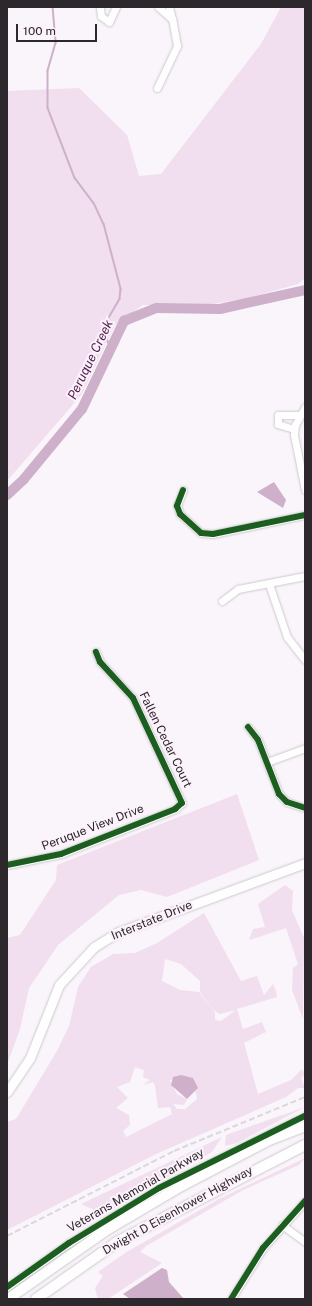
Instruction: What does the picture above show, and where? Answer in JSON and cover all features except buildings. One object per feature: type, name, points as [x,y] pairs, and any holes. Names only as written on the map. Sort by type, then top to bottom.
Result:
[{"type":"highway","name":"Dwight D Eisenhower Highway","points":[[8,1299],[104,1231],[177,1189],[269,1140],[305,1126]]},
{"type":"highway","name":"Dwight D Eisenhower Highway","points":[[36,1299],[117,1242],[305,1145]]},
{"type":"main road","name":"Interstate Drive","points":[[7,1092],[30,1058],[59,985],[94,947],[116,933],[305,863]]},
{"type":"street","points":[[102,7],[103,20],[108,22],[116,7]]},
{"type":"street","points":[[158,7],[172,19]]},
{"type":"street","points":[[157,88],[178,46],[169,7]]},
{"type":"street","points":[[305,407],[299,415],[294,429],[305,490]]},
{"type":"street","points":[[294,429],[278,424],[278,415],[299,415]]},
{"type":"street","points":[[183,490],[177,506],[180,514],[201,533],[213,534],[305,515]]},
{"type":"street","points":[[222,601],[238,589],[305,576]]},
{"type":"street","points":[[269,584],[287,637],[305,660]]},
{"type":"street","name":"Fallen Cedar Court","points":[[96,652],[100,662],[134,698],[182,803]]},
{"type":"street","points":[[248,727],[267,762],[279,794],[287,802],[305,808]]},
{"type":"street","points":[[267,762],[305,748]]},
{"type":"street","name":"Peruque View Drive","points":[[7,865],[61,854],[175,809],[182,803]]},
{"type":"street","name":"Veterans Memorial Parkway","points":[[7,1287],[69,1243],[159,1188],[305,1116]]},
{"type":"street","points":[[231,1299],[282,1226],[305,1201]]},
{"type":"street","points":[[282,1226],[305,1242]]},
{"type":"shaded area","points":[[281,7],[305,7],[305,278],[298,284],[248,298],[200,306],[143,305],[115,325],[82,394],[7,481],[7,91],[79,88],[127,135],[139,176],[161,174],[261,44]]},
{"type":"shaded area","points":[[274,482],[286,500],[283,508],[257,492]]},
{"type":"shaded area","points":[[237,794],[259,860],[167,897],[141,890],[119,895],[58,945],[29,988],[20,1029],[7,1065],[7,938],[20,935],[56,880],[57,865]]},
{"type":"shaded area","points":[[285,885],[293,891],[292,910],[304,938],[303,1019],[292,990],[293,968],[298,964],[286,928],[249,940],[253,929],[265,927],[258,904]]},
{"type":"shaded area","points":[[204,913],[241,981],[257,976],[264,995],[273,984],[276,991],[277,997],[237,1009],[243,1029],[262,1022],[266,1032],[244,1043],[258,1094],[291,1080],[302,1069],[305,1074],[301,1078],[305,1088],[298,1088],[286,1097],[156,1154],[7,1230],[7,1122],[16,1119],[57,1051],[69,1026],[78,987],[91,967],[113,954],[135,953],[157,943]],"holes":[[[165,959],[181,964],[200,981],[200,992],[213,1010],[220,1014],[236,1010],[221,1021],[215,1020],[215,1013],[199,992],[180,990],[162,981]],[[135,1067],[144,1070],[143,1077],[150,1080],[143,1085],[153,1082],[155,1086],[158,1108],[170,1107],[172,1114],[126,1137],[123,1131],[130,1125],[129,1115],[116,1108],[128,1098],[117,1087],[130,1082]],[[193,1078],[197,1099],[185,1109],[177,1109],[173,1104],[184,1105],[187,1099],[177,1094],[170,1080]]]},
{"type":"shaded area","points":[[181,1075],[193,1078],[198,1088],[187,1099],[171,1085],[173,1077]]},
{"type":"shaded area","points":[[305,1107],[237,1143],[225,1146],[226,1135]]},
{"type":"shaded area","points":[[222,1137],[212,1152],[104,1214],[81,1204]]},
{"type":"shaded area","points":[[305,1158],[299,1165],[243,1190],[146,1246],[140,1252],[162,1263],[108,1299],[98,1299],[95,1288],[103,1276],[98,1272],[125,1253],[219,1199]]},
{"type":"shaded area","points":[[162,1268],[167,1270],[169,1282],[184,1299],[130,1299],[123,1294]]},
{"type":"waterway","points":[[53,7],[56,43],[48,71],[48,108],[75,178],[94,203],[104,224],[121,289],[120,299],[103,328],[111,349]]},
{"type":"waterway","name":"Peruque Creek","points":[[7,495],[24,479],[82,409],[124,321],[157,308],[220,309],[305,290]]},
{"type":"railway","points":[[7,1236],[174,1151],[305,1097]]},
{"type":"cycle path","points":[[183,490],[177,506],[180,514],[201,533],[213,534],[305,515]]},
{"type":"cycle path","points":[[7,865],[61,854],[175,809],[182,803],[133,698],[100,662],[96,652]]},
{"type":"cycle path","points":[[248,727],[258,740],[279,794],[287,802],[305,808]]},
{"type":"cycle path","points":[[7,1287],[69,1243],[159,1188],[305,1116]]},
{"type":"cycle path","points":[[231,1299],[263,1248],[305,1201]]}]
